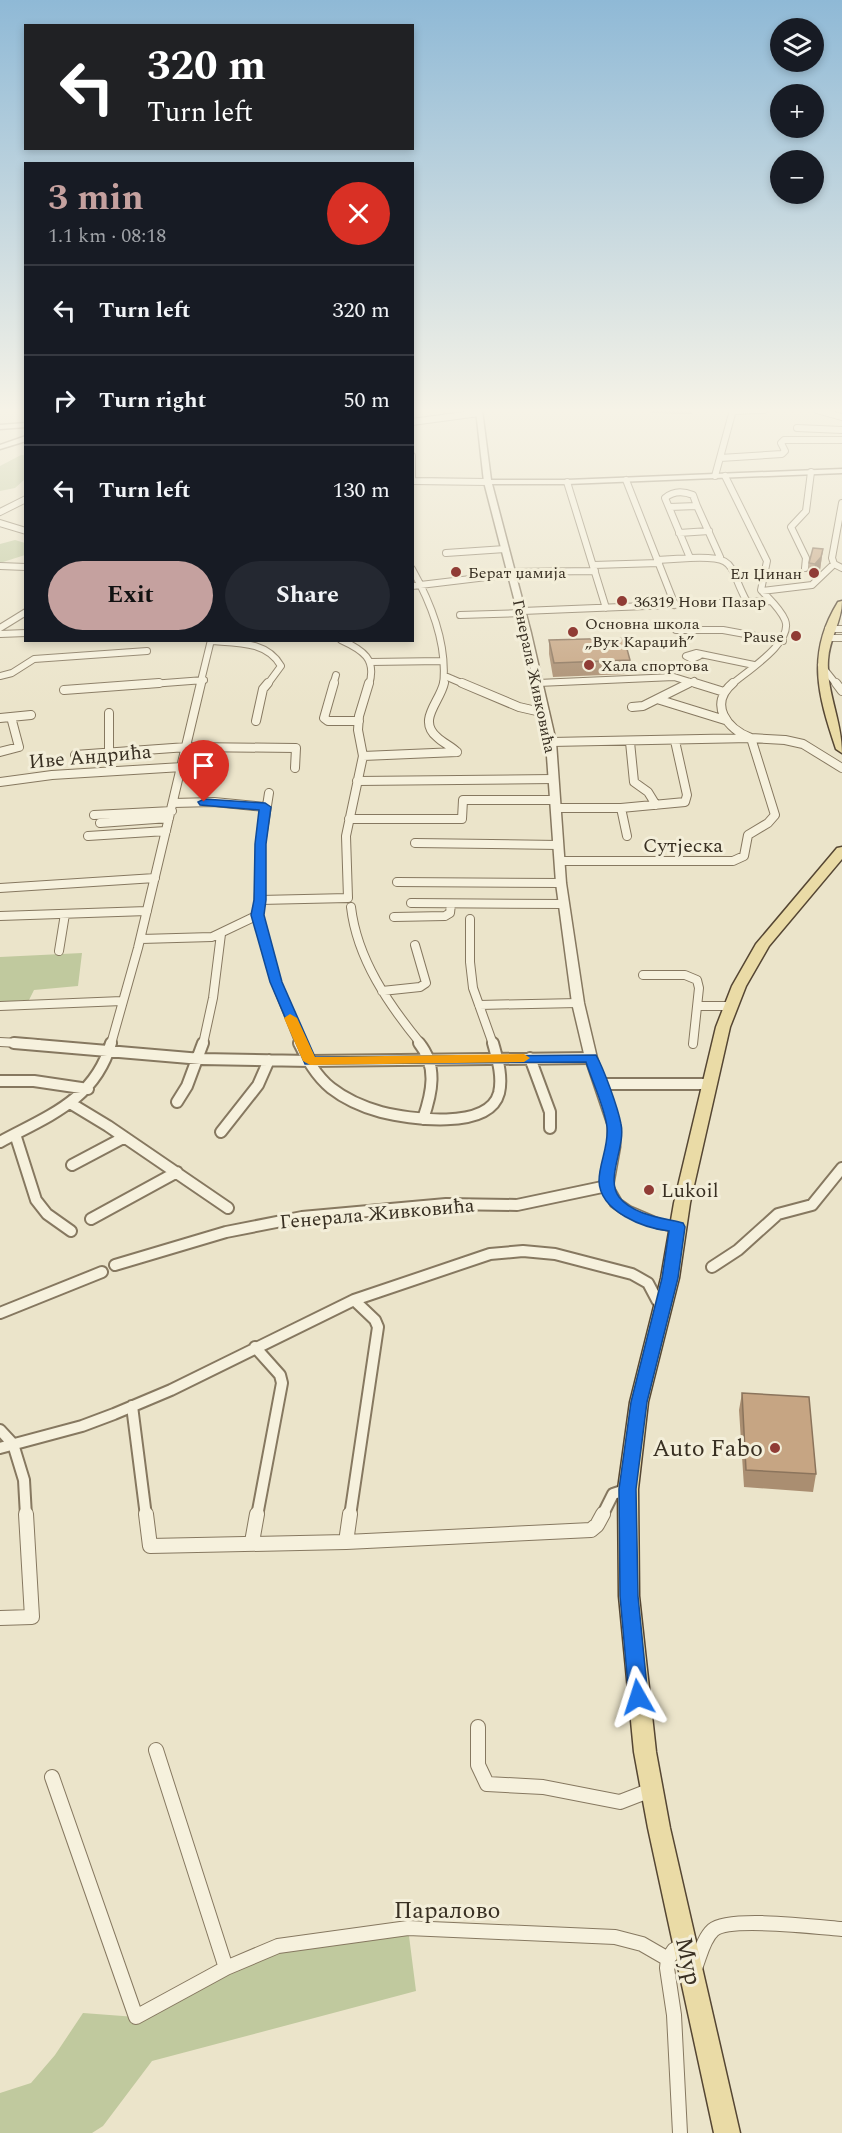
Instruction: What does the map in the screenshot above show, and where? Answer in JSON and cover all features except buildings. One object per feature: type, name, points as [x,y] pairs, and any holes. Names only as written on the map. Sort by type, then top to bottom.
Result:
[{"type":"main road","points":[[842,604],[827,634],[821,665],[825,696],[842,749]]},
{"type":"main road","points":[[628,1489],[639,1402],[663,1306],[677,1227],[723,1027],[745,974],[763,944],[842,851]]},
{"type":"main road","name":"Мур","points":[[628,1489],[629,1596],[641,1720],[651,1790],[675,1902],[676,1952],[692,1976],[727,2133]]},
{"type":"street","name":"Генерала Живковића","points":[[115,1265],[253,1223],[350,1211],[446,1204],[524,1204],[607,1186],[615,1132],[613,1118],[591,1058],[578,1003],[561,883],[551,742],[522,612],[495,510]]},
{"type":"street","points":[[576,510],[606,608]]},
{"type":"street","points":[[638,510],[675,605]]},
{"type":"street","points":[[670,510],[690,557]]},
{"type":"street","points":[[699,510],[720,557],[732,569],[747,602]]},
{"type":"street","points":[[742,510],[767,561],[762,591]]},
{"type":"street","points":[[805,568],[807,558],[791,527],[806,510]]},
{"type":"street","points":[[841,510],[832,558],[834,564],[842,568]]},
{"type":"street","points":[[0,523],[24,530]]},
{"type":"street","points":[[679,532],[709,531]]},
{"type":"street","points":[[446,553],[505,549]]},
{"type":"street","points":[[511,573],[594,568],[690,557],[720,557]]},
{"type":"street","points":[[762,591],[790,590],[812,585],[834,564]]},
{"type":"street","points":[[0,566],[24,567]]},
{"type":"street","points":[[363,756],[457,752],[439,741],[428,723],[428,715],[441,691],[445,676],[440,629],[422,585],[414,572]]},
{"type":"street","name":"Генерала Живковића","points":[[414,586],[511,573]]},
{"type":"street","points":[[725,720],[720,705],[724,692],[783,641],[788,630],[787,624],[762,591]]},
{"type":"street","points":[[460,615],[771,601]]},
{"type":"street","points":[[0,628],[24,613]]},
{"type":"street","points":[[0,621],[8,622]]},
{"type":"street","points":[[676,630],[716,629],[783,641]]},
{"type":"street","points":[[827,634],[842,629]]},
{"type":"street","points":[[0,634],[24,633]]},
{"type":"street","points":[[827,634],[842,639]]},
{"type":"street","points":[[0,1142],[70,1103],[88,1089],[97,1077],[109,1050],[141,939],[204,680],[211,642]]},
{"type":"street","points":[[220,642],[249,645],[270,651],[278,659],[281,666],[264,689],[256,721]]},
{"type":"street","points":[[260,900],[348,898],[345,853],[349,819],[363,756],[360,709],[373,677],[370,662],[359,648],[346,642]]},
{"type":"street","points":[[0,676],[14,674],[25,662],[34,659],[147,651]]},
{"type":"street","points":[[699,656],[754,665]]},
{"type":"street","points":[[370,662],[443,661]]},
{"type":"street","points":[[821,665],[842,691]]},
{"type":"street","points":[[336,675],[324,718],[328,721],[359,721]]},
{"type":"street","points":[[445,676],[519,707],[545,713]]},
{"type":"street","points":[[538,683],[665,677],[694,681],[724,692]]},
{"type":"street","points":[[64,690],[204,680]]},
{"type":"street","points":[[632,707],[643,706],[694,681]]},
{"type":"street","points":[[657,699],[725,720],[740,733],[752,738]]},
{"type":"street","points":[[109,713],[109,752]]},
{"type":"street","points":[[0,718],[31,715]]},
{"type":"street","points":[[0,752],[19,747],[11,717]]},
{"type":"street","points":[[551,742],[752,738],[800,743],[842,768]]},
{"type":"street","name":"Сутјеска","points":[[560,861],[733,861],[741,858],[748,836],[768,823],[775,811],[752,738]]},
{"type":"street","points":[[349,819],[462,819],[463,800],[621,808],[679,804],[687,801],[675,741]]},
{"type":"street","points":[[630,742],[634,783],[648,792],[656,805]]},
{"type":"street","name":"Иве Андрића","points":[[75,755],[187,747],[296,748],[295,768]]},
{"type":"street","name":"Иве Андрића","points":[[0,782],[52,775],[182,767]]},
{"type":"street","name":"Генерала Живковића","points":[[357,781],[554,778]]},
{"type":"street","points":[[269,793],[261,844],[258,915],[276,982],[310,1061],[327,1084],[356,1102],[384,1113],[439,1120],[474,1114],[486,1109],[497,1096],[500,1079],[472,982],[470,919]]},
{"type":"street","points":[[100,824],[214,802],[265,807]]},
{"type":"street","points":[[621,808],[627,836]]},
{"type":"street","points":[[94,815],[171,811]]},
{"type":"street","points":[[88,836],[166,831]]},
{"type":"street","points":[[415,843],[558,845]]},
{"type":"street","points":[[0,888],[155,878]]},
{"type":"street","points":[[397,882],[561,883]]},
{"type":"street","points":[[411,903],[564,904]]},
{"type":"street","points":[[394,917],[445,916],[450,913],[451,904]]},
{"type":"street","points":[[351,907],[360,941],[382,991],[430,1059],[430,1087],[423,1119]]},
{"type":"street","points":[[0,916],[147,911]]},
{"type":"street","points":[[58,951],[65,914]]},
{"type":"street","points":[[141,939],[197,939],[221,934],[258,915]]},
{"type":"street","points":[[177,1102],[186,1091],[201,1059],[220,957],[221,934]]},
{"type":"street","points":[[382,991],[420,987],[426,982],[415,945]]},
{"type":"street","points":[[643,975],[684,975],[694,977],[698,982],[698,1006],[693,1044]]},
{"type":"street","points":[[0,1006],[122,1001]]},
{"type":"street","points":[[478,1005],[578,1003]]},
{"type":"street","points":[[698,1006],[731,1006]]},
{"type":"street","points":[[0,1042],[201,1059],[350,1061],[591,1058]]},
{"type":"street","points":[[530,1058],[550,1112],[550,1128]]},
{"type":"street","points":[[221,1132],[258,1085],[269,1060]]},
{"type":"street","points":[[0,1081],[34,1082],[88,1089]]},
{"type":"street","points":[[601,1084],[710,1084]]},
{"type":"street","points":[[70,1103],[108,1126],[228,1208]]},
{"type":"street","points":[[15,1134],[36,1200],[47,1214],[71,1232]]},
{"type":"street","points":[[72,1166],[123,1138]]},
{"type":"street","points":[[712,1267],[738,1250],[778,1214],[812,1205],[842,1168]]},
{"type":"street","points":[[91,1219],[177,1172]]},
{"type":"street","points":[[607,1186],[612,1199],[626,1210],[662,1225],[677,1227]]},
{"type":"street","points":[[0,1448],[82,1425],[132,1406],[354,1300],[501,1252],[529,1251],[553,1254],[639,1277],[647,1281],[655,1299],[663,1306]]},
{"type":"street","points":[[0,1314],[102,1272]]},
{"type":"street","points":[[346,1542],[378,1327],[375,1320],[354,1300]]},
{"type":"street","points":[[252,1542],[282,1383],[280,1375],[255,1347]]},
{"type":"street","points":[[132,1406],[150,1546],[252,1542],[346,1542],[591,1530],[597,1525],[613,1494],[628,1489]]},
{"type":"street","points":[[0,1430],[13,1444],[27,1496],[32,1617],[0,1618]]},
{"type":"street","points":[[478,1727],[479,1772],[488,1784],[543,1786],[620,1802],[651,1790]]},
{"type":"street","points":[[156,1750],[226,1968]]},
{"type":"street","name":"Паралово","points":[[52,1777],[136,2017],[226,1968],[278,1946],[408,1929],[615,1937],[676,1952]]},
{"type":"street","points":[[692,1976],[707,1939],[714,1929],[721,1926],[745,1924],[842,1929]]},
{"type":"street","points":[[676,1952],[667,1968],[674,2015],[680,2133]]},
{"type":"green space","points":[[15,540],[24,543],[24,555],[0,563],[0,544]]},
{"type":"green space","points":[[82,953],[78,986],[34,990],[29,1000],[0,1002],[0,957]]},
{"type":"green space","points":[[408,1928],[416,1991],[152,2061],[103,2126],[92,2133],[0,2133],[0,2093],[31,2083],[55,2055],[83,2013],[136,2017],[278,1946]]},
{"type":"slow traffic","points":[[290,1018],[310,1061],[524,1058]]},
{"type":"place","name":"Берат џамија","points":[[456,572]]},
{"type":"place","name":"Ел Џинан","points":[[814,573]]},
{"type":"place","name":"36319 Нови Пазар","points":[[622,601]]},
{"type":"place","name":"Основна школа „Вук Караџић”","points":[[573,632]]},
{"type":"place","name":"Pause","points":[[796,636]]},
{"type":"place","name":"Хала спортова","points":[[589,665]]},
{"type":"place","name":"Lukoil","points":[[649,1190]]},
{"type":"place","name":"Auto Fabo","points":[[775,1448]]},
{"type":"route","points":[[204,802],[265,807],[262,824],[258,915],[282,999],[310,1061],[591,1058],[613,1118],[614,1147],[607,1180],[612,1199],[626,1210],[642,1218],[677,1227],[670,1278],[639,1402],[628,1489],[629,1596],[638,1697]]}]
